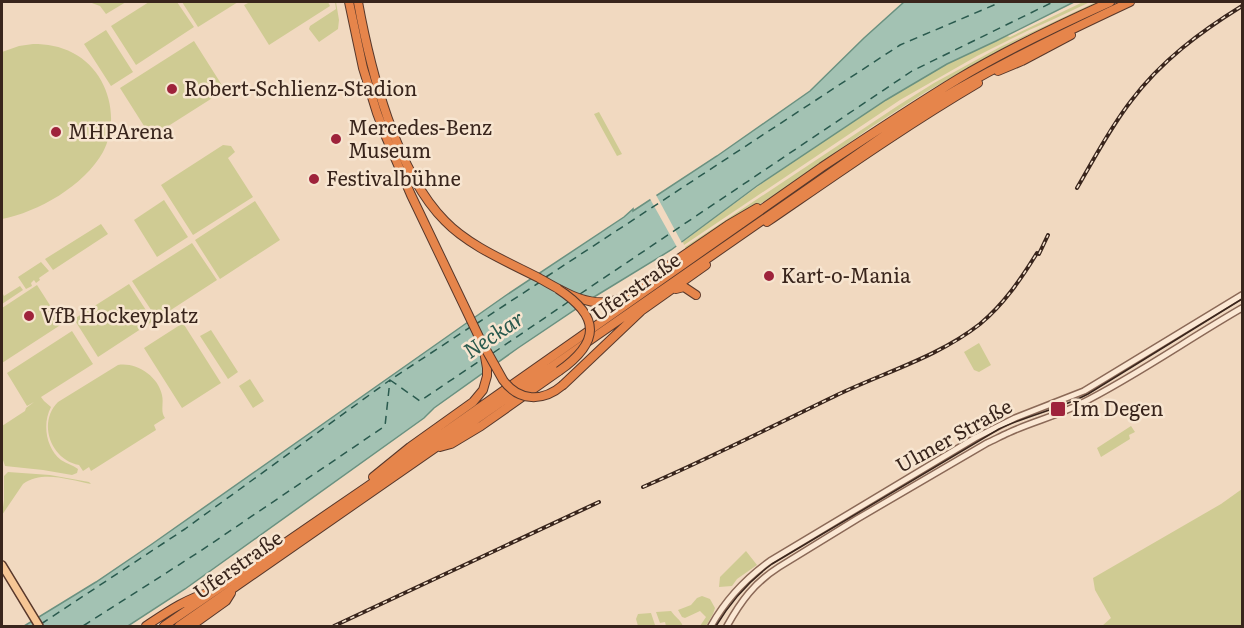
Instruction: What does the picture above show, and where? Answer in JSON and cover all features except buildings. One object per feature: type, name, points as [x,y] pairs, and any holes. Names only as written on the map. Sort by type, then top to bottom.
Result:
[{"type":"highway","points":[[349,2],[363,68],[377,113],[415,203],[480,339],[503,380],[516,393],[531,398],[552,393],[563,386],[625,325],[663,295],[917,120],[990,76],[1078,31],[1085,23]]},
{"type":"highway","points":[[358,2],[367,46],[387,115],[410,168],[429,202],[445,221],[462,235],[571,298],[581,307],[588,320],[588,340],[571,363],[481,426],[451,444],[433,450]]},
{"type":"highway","name":"Uferstraße","points":[[164,627],[896,118],[959,78],[1011,49],[1110,2]]},
{"type":"highway","name":"Uferstraße","points":[[179,627],[908,119],[1018,55],[1130,2]]},
{"type":"highway","points":[[558,289],[588,301],[605,303],[620,299],[728,225],[759,207],[767,206]]},
{"type":"highway","points":[[663,295],[681,287],[696,295],[692,281],[698,270]]},
{"type":"highway","points":[[355,494],[403,452],[473,402],[483,390],[487,376],[487,360],[480,339]]},
{"type":"highway","points":[[191,627],[226,601],[233,589]]},
{"type":"highway","points":[[146,627],[180,604],[216,591]]},
{"type":"main road","points":[[2,564],[39,627]]},
{"type":"street","name":"Ulmer Straße","points":[[711,627],[724,605],[747,578],[770,561],[956,450],[1015,418],[1084,391],[1242,295]]},
{"type":"street","name":"Ulmer Straße","points":[[727,627],[750,590],[768,574],[857,519],[1006,433],[1062,414],[1242,308]]},
{"type":"shaded area","points":[[89,2],[126,2],[106,14],[100,6]]},
{"type":"shaded area","points":[[149,2],[177,2],[194,27],[136,65],[111,26]]},
{"type":"shaded area","points":[[182,2],[238,2],[198,27]]},
{"type":"shaded area","points":[[250,2],[328,2],[330,6],[269,45],[244,5]]},
{"type":"shaded area","points":[[335,2],[339,20],[338,29],[319,42],[309,29],[310,26],[336,9]]},
{"type":"shaded area","points":[[1083,2],[1090,2],[977,56],[900,100],[684,245],[683,242],[747,194],[880,103],[956,59],[1007,36],[1010,37]]},
{"type":"shaded area","points":[[1099,2],[1018,40],[926,92],[687,251],[685,247],[934,83],[1000,47]]},
{"type":"shaded area","points":[[106,30],[133,72],[111,86],[84,44]]},
{"type":"shaded area","name":"Robert-Schlienz-Stadion","points":[[194,41],[225,90],[151,137],[120,88]]},
{"type":"shaded area","name":"MHPArena","points":[[33,44],[53,46],[73,53],[95,71],[108,97],[111,125],[103,152],[84,176],[45,204],[2,219],[2,52]]},
{"type":"shaded area","points":[[599,112],[622,154],[617,156],[594,114]]},
{"type":"shaded area","points":[[223,145],[231,146],[235,152],[228,158],[253,197],[193,235],[161,185]]},
{"type":"shaded area","points":[[164,200],[188,237],[157,257],[134,220]]},
{"type":"shaded area","points":[[255,201],[280,240],[220,279],[195,240]]},
{"type":"shaded area","points":[[101,224],[108,234],[53,270],[45,259]]},
{"type":"shaded area","points":[[192,243],[217,280],[157,319],[132,281]]},
{"type":"shaded area","points":[[41,262],[49,271],[36,283],[34,280],[31,283],[32,286],[26,289],[18,277]]},
{"type":"shaded area","points":[[129,284],[153,321],[98,357],[74,319]]},
{"type":"shaded area","name":"VfB Hockeyplatz","points":[[37,285],[62,324],[2,363],[2,308]]},
{"type":"shaded area","points":[[20,286],[23,290],[2,304],[2,292],[4,296]]},
{"type":"shaded area","points":[[183,323],[221,383],[182,408],[144,348]]},
{"type":"shaded area","points":[[211,330],[238,372],[228,379],[200,336]]},
{"type":"shaded area","points":[[72,331],[93,364],[41,397],[51,407],[46,428],[52,449],[61,460],[78,469],[77,473],[72,475],[5,466],[2,457],[2,426],[34,402],[27,406],[7,373]]},
{"type":"shaded area","points":[[979,343],[991,365],[979,372],[974,370],[964,352]]},
{"type":"shaded area","points":[[118,365],[139,368],[151,376],[160,388],[165,418],[154,425],[156,430],[91,471],[89,467],[83,471],[79,465],[61,456],[55,448],[50,440],[48,420],[58,402]]},
{"type":"shaded area","points":[[250,379],[264,401],[253,408],[239,386]]},
{"type":"shaded area","points":[[1131,426],[1135,432],[1129,435],[1130,439],[1101,457],[1097,448]]},
{"type":"shaded area","points":[[8,472],[50,475],[91,484],[56,477],[31,480],[23,484],[2,515],[4,476]]},
{"type":"shaded area","points":[[1242,489],[1242,626],[1102,626],[1111,618],[1095,590],[1093,578],[1221,504]]},
{"type":"shaded area","points":[[746,551],[757,565],[737,579],[732,586],[719,587],[720,577]]},
{"type":"shaded area","points":[[702,596],[710,599],[715,608],[706,626],[700,626],[706,617],[700,611],[685,618],[678,610],[691,605]]},
{"type":"shaded area","points":[[671,611],[683,626],[666,626],[665,622],[660,623],[656,612]]},
{"type":"shaded area","points":[[651,613],[655,625],[638,626],[636,619],[638,614]]},
{"type":"water","name":"Neckar","points":[[904,2],[1074,2],[947,64],[886,100],[757,186],[671,250],[594,297],[518,348],[185,589],[128,626],[24,626],[152,544],[505,296],[633,209],[633,211],[717,156],[810,91]]},
{"type":"pier","points":[[655,193],[683,245],[678,249],[649,197]]},
{"type":"ferry route","points":[[546,277],[900,45],[1001,2]]},
{"type":"ferry route","points":[[580,294],[912,71],[1053,2]]},
{"type":"ferry route","points":[[476,324],[540,282]]},
{"type":"ferry route","points":[[493,353],[568,302]]},
{"type":"ferry route","points":[[472,326],[390,380],[420,401],[481,360]]},
{"type":"ferry route","points":[[41,624],[185,529],[390,380],[385,426],[199,552],[83,626]]},
{"type":"tram line","points":[[716,626],[741,592],[772,564],[999,429],[1088,394],[1242,299]]},
{"type":"railway","points":[[1077,188],[1116,122],[1143,86],[1182,48],[1242,6]]},
{"type":"railway","points":[[1039,254],[1048,235]]},
{"type":"railway","points":[[643,487],[837,395],[929,355],[964,336],[997,308],[1037,253]]},
{"type":"railway","points":[[334,626],[599,502]]},
{"type":"place","name":"Robert-Schlienz-Stadion","points":[[172,89]]},
{"type":"place","name":"MHPArena","points":[[56,132]]},
{"type":"place","name":"Mercedes-Benz Museum","points":[[336,139]]},
{"type":"place","name":"Festivalbühne","points":[[314,179]]},
{"type":"place","name":"Kart-o-Mania","points":[[769,276]]},
{"type":"place","name":"VfB Hockeyplatz","points":[[29,316]]},
{"type":"place","name":"Im Degen","points":[[1058,409]]}]
